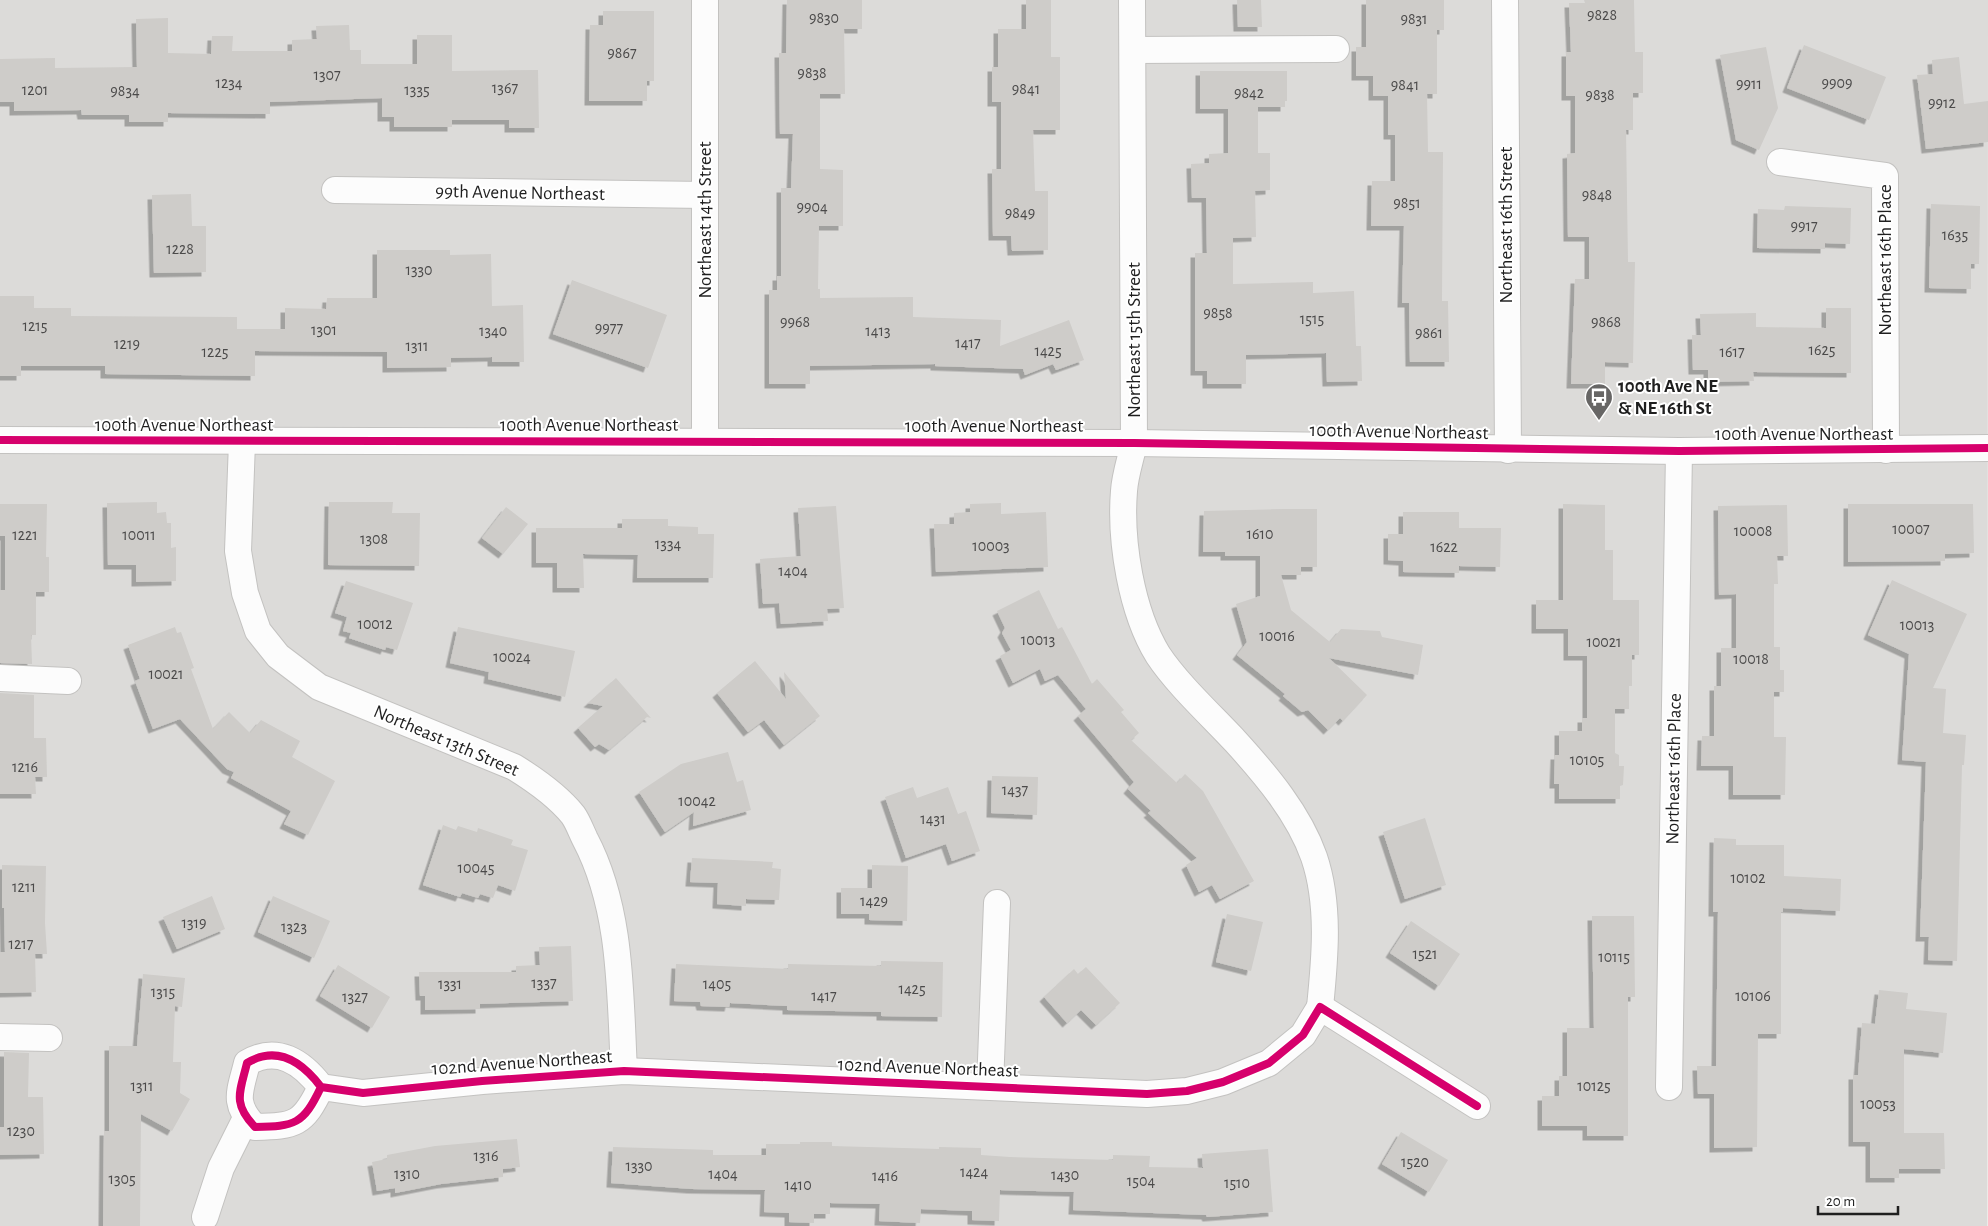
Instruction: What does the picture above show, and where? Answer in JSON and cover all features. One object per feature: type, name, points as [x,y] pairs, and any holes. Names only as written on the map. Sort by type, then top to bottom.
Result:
[{"type":"street","name":"Northeast 14th Street","points":[[705,0],[705,440]]},
{"type":"street","name":"Northeast 15th Street","points":[[1132,0],[1134,50],[1134,443],[1124,490],[1124,531],[1130,572],[1141,621],[1159,655],[1267,776],[1295,820],[1314,857],[1321,893],[1324,923],[1325,958],[1320,1007]]},
{"type":"street","name":"Northeast 16th Street","points":[[1505,0],[1508,450]]},
{"type":"street","points":[[1134,50],[1336,49]]},
{"type":"street","name":"Northeast 16th Place","points":[[1780,162],[1885,176],[1886,450]]},
{"type":"street","name":"99th Avenue Northeast","points":[[336,190],[705,195]]},
{"type":"street","name":"100th Avenue Northeast","points":[[0,440],[242,442],[705,440],[1134,443],[1508,450],[1679,451],[1988,448]]},
{"type":"street","name":"Northeast 13th Street","points":[[242,442],[238,551],[244,593],[258,631],[278,656],[319,687],[514,767],[542,784],[573,816],[594,855],[609,902],[619,975],[624,1071]]},
{"type":"street","name":"Northeast 16th Place","points":[[1669,1087],[1679,451]]},
{"type":"street","points":[[0,678],[68,681]]},
{"type":"street","points":[[990,1086],[997,903]]},
{"type":"street","points":[[1320,1007],[1477,1106]]},
{"type":"street","name":"102nd Avenue Northeast","points":[[321,1087],[363,1093],[482,1081],[624,1071],[1146,1094],[1187,1091],[1223,1082],[1269,1063],[1303,1035],[1320,1007]]},
{"type":"street","points":[[0,1038],[49,1038]]},
{"type":"street","points":[[277,1055],[294,1063],[309,1071],[321,1087],[312,1106],[300,1120],[284,1127],[255,1127],[246,1118],[238,1099],[247,1064],[258,1056],[277,1055]]},
{"type":"street","points":[[205,1217],[221,1168],[246,1118]]},
{"type":"shaded area","points":[[0,0],[1988,0],[1987,1226],[0,1226]]},
{"type":"building","points":[[787,0],[862,0],[862,29],[844,29],[845,94],[820,94],[820,169],[843,170],[843,226],[819,226],[818,289],[820,289],[820,298],[913,297],[913,317],[1001,320],[1000,346],[1069,320],[1084,360],[1056,370],[1053,364],[1025,375],[1023,369],[935,366],[935,364],[810,366],[810,384],[769,384],[769,290],[777,290],[777,276],[781,276],[781,188],[791,188],[793,134],[780,134],[779,53],[786,53]]},
{"type":"building","points":[[1026,0],[1051,0],[1051,57],[1060,57],[1060,130],[1033,130],[1035,191],[1048,191],[1048,250],[1012,251],[1011,236],[993,236],[992,169],[1001,169],[1001,102],[992,102],[992,67],[998,67],[998,29],[1026,29]]},
{"type":"building","points":[[1237,0],[1261,0],[1262,27],[1238,27]]},
{"type":"building","points":[[1366,0],[1444,0],[1444,30],[1437,30],[1437,94],[1427,94],[1428,152],[1443,152],[1442,301],[1448,301],[1449,362],[1410,362],[1409,303],[1402,303],[1404,226],[1371,226],[1372,181],[1395,181],[1395,135],[1388,135],[1388,96],[1373,96],[1373,76],[1356,76],[1356,47],[1366,47]]},
{"type":"building","points":[[1584,0],[1634,0],[1635,52],[1643,52],[1643,93],[1633,93],[1633,130],[1626,130],[1628,262],[1635,262],[1633,363],[1605,362],[1605,384],[1571,384],[1575,279],[1589,279],[1589,237],[1568,237],[1567,154],[1575,153],[1575,96],[1566,96],[1566,52],[1571,52],[1569,3],[1585,3]]},
{"type":"building","points":[[603,11],[654,11],[654,81],[647,81],[647,101],[589,101],[590,25],[603,25]]},
{"type":"building","points":[[168,18],[168,53],[211,54],[212,36],[233,36],[232,51],[292,51],[292,40],[317,39],[316,26],[349,25],[350,50],[361,50],[361,64],[417,64],[417,35],[452,35],[452,71],[538,70],[539,128],[509,128],[509,120],[452,120],[452,127],[394,127],[394,117],[382,117],[382,98],[270,102],[270,114],[168,113],[168,122],[129,122],[129,115],[82,115],[81,110],[14,111],[14,102],[0,102],[0,59],[55,58],[55,68],[137,67],[136,19]]},
{"type":"building","points":[[1804,45],[1886,77],[1869,120],[1787,88]]},
{"type":"building","points":[[1766,47],[1778,108],[1759,150],[1736,140],[1720,55]]},
{"type":"building","points":[[1959,57],[1964,104],[1988,101],[1988,142],[1926,149],[1917,75],[1933,74],[1932,60]]},
{"type":"building","points":[[1200,71],[1287,71],[1287,101],[1285,101],[1285,107],[1258,107],[1258,153],[1270,153],[1270,190],[1255,191],[1256,237],[1233,238],[1233,284],[1313,282],[1313,293],[1354,291],[1356,346],[1361,346],[1362,381],[1327,382],[1326,353],[1246,355],[1246,384],[1207,384],[1207,371],[1195,371],[1195,253],[1207,253],[1206,198],[1192,198],[1191,164],[1209,163],[1209,154],[1228,153],[1228,109],[1200,109]]},
{"type":"building","points":[[191,194],[192,226],[206,226],[206,272],[154,273],[152,195]]},
{"type":"building","points":[[1931,204],[1980,206],[1979,264],[1971,264],[1971,289],[1929,288]]},
{"type":"building","points":[[1785,206],[1851,208],[1850,244],[1825,243],[1825,249],[1757,248],[1758,209],[1784,210]]},
{"type":"building","points":[[377,250],[450,250],[450,255],[491,254],[492,306],[523,305],[524,362],[492,362],[492,357],[451,358],[451,367],[387,368],[387,352],[255,351],[255,376],[105,374],[105,366],[21,366],[21,376],[0,376],[0,296],[34,296],[34,308],[71,308],[71,316],[237,317],[237,329],[285,329],[285,308],[326,309],[327,298],[377,298]]},
{"type":"building","points":[[572,280],[667,315],[648,368],[553,334]]},
{"type":"building","points":[[1826,308],[1851,308],[1851,373],[1753,372],[1754,381],[1708,382],[1708,370],[1693,370],[1692,335],[1701,335],[1700,314],[1756,313],[1756,327],[1826,328]]},
{"type":"building","points":[[157,502],[157,513],[166,512],[167,523],[171,523],[171,548],[176,547],[176,581],[136,582],[136,565],[108,565],[107,503]]},
{"type":"building","points":[[329,502],[393,502],[392,513],[420,513],[419,566],[328,565]]},
{"type":"building","points":[[1001,503],[1001,514],[1046,512],[1048,567],[936,572],[934,524],[954,524],[954,513],[970,512],[970,504]]},
{"type":"building","points":[[0,504],[47,504],[46,557],[49,557],[49,592],[36,592],[36,635],[31,635],[32,664],[0,663],[0,590],[5,590],[5,536],[0,536]]},
{"type":"building","points":[[1563,504],[1605,505],[1605,550],[1613,550],[1613,600],[1639,600],[1639,655],[1632,655],[1632,686],[1629,686],[1629,709],[1615,709],[1615,753],[1619,755],[1619,766],[1624,766],[1623,785],[1620,786],[1620,799],[1559,799],[1559,784],[1554,784],[1555,755],[1559,755],[1559,731],[1582,731],[1582,718],[1587,718],[1587,656],[1568,656],[1568,629],[1536,629],[1536,600],[1563,600]]},
{"type":"building","points":[[1848,504],[1973,504],[1974,553],[1945,554],[1945,561],[1848,562]]},
{"type":"building","points":[[1787,505],[1788,556],[1777,556],[1778,584],[1774,584],[1774,647],[1780,647],[1780,670],[1784,670],[1784,692],[1774,692],[1774,737],[1786,737],[1785,795],[1733,795],[1733,766],[1701,766],[1702,736],[1714,736],[1714,686],[1721,686],[1721,648],[1736,648],[1736,594],[1719,595],[1718,506]]},
{"type":"building","points":[[836,506],[844,608],[827,609],[828,621],[781,624],[779,603],[763,604],[760,559],[801,556],[798,508]]},
{"type":"building","points":[[506,507],[528,524],[503,554],[482,538]]},
{"type":"building","points":[[1317,509],[1317,567],[1301,567],[1301,575],[1281,575],[1291,610],[1330,642],[1341,629],[1380,631],[1382,637],[1423,645],[1418,675],[1329,658],[1367,695],[1343,721],[1340,718],[1328,730],[1308,710],[1302,712],[1283,696],[1285,694],[1237,655],[1247,642],[1236,604],[1260,596],[1260,556],[1225,556],[1225,552],[1203,552],[1204,511]]},
{"type":"building","points":[[1403,512],[1459,512],[1459,528],[1501,528],[1500,567],[1459,566],[1459,573],[1403,572],[1403,561],[1388,560],[1388,534],[1403,534]]},
{"type":"building","points":[[622,519],[668,519],[668,526],[698,527],[698,534],[714,534],[713,578],[637,578],[638,555],[583,554],[584,588],[557,588],[557,563],[536,563],[536,528],[622,528]]},
{"type":"building","points":[[1892,580],[1967,614],[1933,688],[1946,689],[1943,733],[1966,735],[1964,765],[1962,765],[1957,961],[1928,960],[1929,937],[1920,937],[1926,762],[1902,760],[1909,654],[1868,635]]},
{"type":"building","points":[[346,581],[413,603],[397,650],[386,647],[385,650],[349,638],[351,633],[343,631],[347,617],[335,613]]},
{"type":"building","points":[[1039,590],[1058,629],[1062,627],[1092,684],[1097,679],[1124,710],[1121,712],[1139,733],[1131,740],[1177,783],[1185,774],[1203,791],[1254,881],[1220,899],[1212,885],[1199,892],[1186,865],[1197,858],[1148,813],[1151,811],[1128,789],[1134,782],[1078,716],[1086,709],[1058,675],[1045,681],[1040,669],[1013,683],[1000,656],[1011,650],[1002,633],[1005,628],[997,611]]},
{"type":"building","points":[[175,627],[177,633],[181,632],[194,668],[191,669],[213,729],[229,712],[250,733],[261,720],[300,741],[292,757],[335,781],[308,835],[284,824],[291,811],[231,778],[234,772],[227,769],[180,719],[153,729],[135,681],[140,679],[128,645]]},
{"type":"building","points":[[458,627],[575,651],[565,697],[488,679],[489,672],[450,663]]},
{"type":"building","points":[[755,661],[786,699],[784,672],[820,716],[784,745],[764,720],[748,732],[717,693]]},
{"type":"building","points":[[616,678],[651,718],[647,717],[609,750],[599,744],[595,747],[578,728],[603,706],[588,703]]},
{"type":"building","points":[[0,693],[34,695],[34,738],[46,738],[47,777],[35,777],[36,794],[0,794]]},
{"type":"building","points":[[728,752],[737,782],[743,780],[751,810],[693,826],[694,812],[665,832],[639,792],[681,764]]},
{"type":"building","points":[[992,776],[1038,777],[1037,815],[991,813]]},
{"type":"building","points":[[913,787],[917,798],[948,787],[958,814],[966,811],[980,851],[952,861],[946,844],[906,858],[885,797]]},
{"type":"building","points":[[1425,818],[1446,885],[1405,899],[1383,832]]},
{"type":"building","points":[[443,825],[456,830],[458,826],[477,832],[478,828],[513,840],[511,845],[528,850],[515,891],[498,885],[493,898],[480,894],[478,898],[462,893],[460,897],[423,885]]},
{"type":"building","points":[[1714,838],[1736,839],[1736,845],[1784,845],[1784,876],[1841,879],[1840,911],[1783,908],[1783,912],[1781,912],[1781,1034],[1758,1034],[1757,1147],[1714,1148],[1714,1094],[1698,1094],[1697,1066],[1716,1066],[1718,912],[1713,912]]},
{"type":"building","points":[[692,858],[773,862],[772,868],[781,869],[779,900],[746,899],[746,906],[717,904],[718,883],[690,882]]},
{"type":"building","points":[[2,865],[46,866],[45,923],[47,954],[35,954],[36,992],[0,993],[0,952],[5,952]]},
{"type":"building","points":[[872,865],[908,866],[907,921],[869,920],[869,914],[841,914],[841,888],[872,888]]},
{"type":"building","points":[[212,896],[225,929],[177,949],[163,917]]},
{"type":"building","points":[[273,896],[330,921],[314,958],[258,932]]},
{"type":"building","points":[[1227,914],[1263,922],[1251,971],[1216,962]]},
{"type":"building","points":[[1592,916],[1634,916],[1635,997],[1628,997],[1628,1136],[1587,1136],[1587,1126],[1542,1126],[1542,1096],[1559,1096],[1559,1076],[1567,1076],[1567,1028],[1594,1028]]},
{"type":"building","points":[[1411,921],[1460,954],[1439,986],[1390,953]]},
{"type":"building","points":[[571,946],[573,1001],[480,1004],[480,1009],[425,1010],[425,996],[420,996],[419,972],[516,972],[516,966],[540,965],[539,947]]},
{"type":"building","points":[[881,961],[943,962],[942,1017],[881,1016],[881,1012],[787,1010],[787,1006],[730,1003],[729,1007],[701,1006],[700,1002],[674,1001],[676,964],[788,969],[788,964],[881,966]]},
{"type":"building","points":[[338,965],[390,997],[372,1028],[320,996]]},
{"type":"building","points":[[1086,967],[1120,1003],[1096,1025],[1081,1010],[1067,1023],[1044,997],[1074,969],[1078,974]]},
{"type":"building","points":[[143,974],[185,978],[182,1007],[175,1006],[173,1062],[181,1062],[180,1093],[190,1099],[172,1131],[141,1114],[140,1226],[103,1226],[104,1131],[109,1131],[109,1046],[137,1046]]},
{"type":"building","points":[[1879,990],[1908,993],[1906,1009],[1947,1013],[1943,1053],[1904,1049],[1904,1133],[1944,1133],[1945,1169],[1899,1169],[1899,1178],[1870,1178],[1870,1142],[1853,1142],[1853,1075],[1858,1075],[1862,1023],[1875,1024]]},
{"type":"building","points":[[4,1052],[29,1053],[28,1097],[43,1097],[44,1154],[0,1155],[0,1127],[4,1127]]},
{"type":"building","points":[[1401,1132],[1448,1160],[1429,1192],[1382,1164]]},
{"type":"building","points":[[517,1139],[520,1167],[503,1169],[503,1177],[441,1184],[395,1193],[395,1188],[377,1191],[372,1162],[387,1159],[387,1155],[435,1146]]},
{"type":"building","points":[[800,1142],[832,1142],[832,1146],[939,1149],[939,1147],[981,1148],[981,1155],[1010,1157],[1113,1160],[1113,1155],[1150,1156],[1149,1167],[1203,1168],[1202,1154],[1268,1149],[1273,1212],[1207,1217],[1206,1215],[1073,1210],[1074,1192],[1000,1190],[999,1221],[972,1220],[972,1211],[921,1209],[920,1223],[879,1221],[880,1204],[830,1203],[830,1214],[814,1214],[814,1223],[789,1222],[789,1213],[764,1212],[765,1190],[692,1189],[611,1183],[613,1147],[713,1150],[713,1155],[766,1155],[766,1144],[800,1144]]},
{"type":"cycle path","points":[[0,440],[1134,443],[1679,451],[1988,448]]},
{"type":"cycle path","points":[[321,1087],[315,1100],[303,1116],[296,1121],[280,1126],[255,1127],[243,1111],[241,1104],[240,1090],[247,1063],[269,1056],[279,1056],[297,1064],[306,1070],[321,1087],[363,1093],[482,1081],[624,1071],[1147,1094],[1187,1091],[1223,1082],[1269,1063],[1303,1035],[1320,1007],[1477,1106]]},
{"type":"place","name":"100th Ave NE & NE 16th St","points":[[1599,421]]}]
